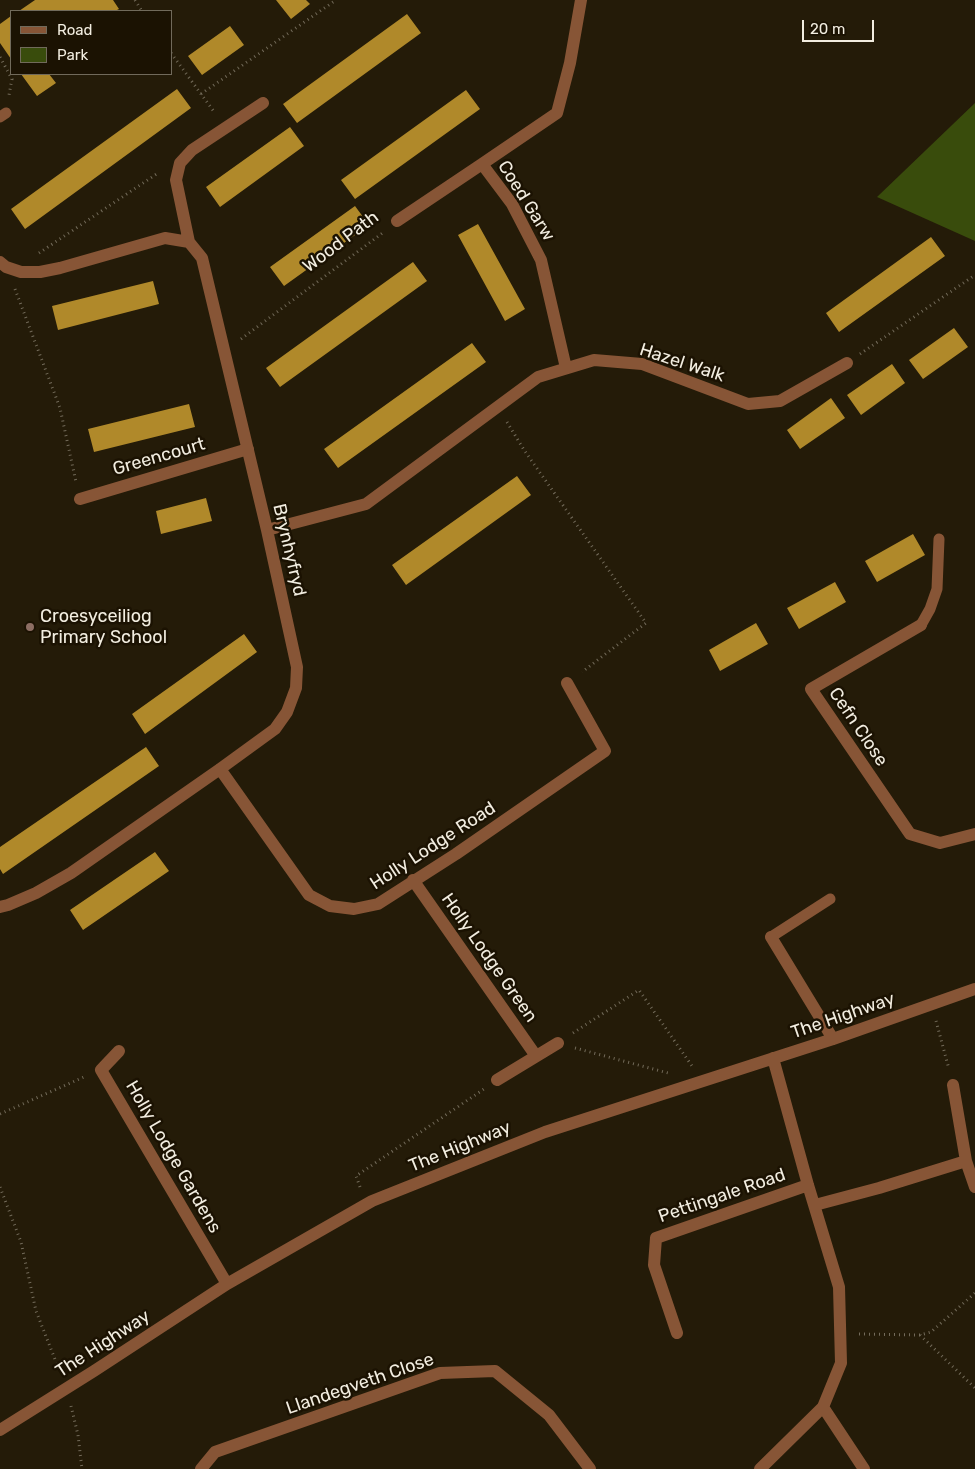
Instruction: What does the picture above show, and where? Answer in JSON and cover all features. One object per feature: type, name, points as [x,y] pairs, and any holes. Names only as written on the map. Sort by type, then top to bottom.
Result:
[{"type":"street","name":"Coed Garw","points":[[566,368],[541,260],[512,204],[482,164],[557,113],[570,63],[581,0]]},
{"type":"street","points":[[7,266],[21,272],[40,272],[166,238],[189,242],[176,180],[180,163],[192,150],[263,103]]},
{"type":"street","name":"Wood Path","points":[[397,222],[482,164]]},
{"type":"street","name":"Brynhyfryd","points":[[0,907],[36,893],[71,873],[275,729],[287,712],[296,688],[297,667],[248,449],[202,258],[189,242]]},
{"type":"street","name":"Hazel Walk","points":[[267,530],[366,504],[538,376],[594,360],[642,364],[748,404],[780,401],[847,362]]},
{"type":"street","name":"Greencourt","points":[[80,499],[248,449]]},
{"type":"street","name":"Cefn Close","points":[[921,625],[811,689],[910,834],[940,843],[975,834]]},
{"type":"street","name":"Holly Lodge Road","points":[[220,769],[309,895],[330,906],[354,909],[378,904],[456,854],[605,750],[567,683]]},
{"type":"street","name":"Holly Lodge Green","points":[[414,880],[536,1056]]},
{"type":"street","points":[[771,937],[833,1039]]},
{"type":"street","name":"The Highway","points":[[0,1430],[227,1284],[367,1204],[545,1132],[833,1039],[975,989]]},
{"type":"street","points":[[497,1080],[558,1043]]},
{"type":"street","points":[[101,1070],[119,1052]]},
{"type":"street","name":"Pettingale Road","points":[[760,1469],[823,1407],[841,1363],[839,1287],[808,1185],[773,1058]]},
{"type":"street","name":"Holly Lodge Gardens","points":[[101,1070],[227,1284]]},
{"type":"street","points":[[954,1085],[966,1161],[975,1187]]},
{"type":"street","points":[[815,1205],[879,1188],[966,1161]]},
{"type":"street","name":"Pettingale Road","points":[[677,1333],[654,1265],[656,1238],[808,1185]]},
{"type":"street","name":"Llandegveth Close","points":[[201,1469],[215,1452],[440,1373],[495,1372],[549,1415],[590,1469]]},
{"type":"street","points":[[823,1407],[864,1469]]},
{"type":"lane","points":[[921,625],[930,610],[937,590],[939,539]]},
{"type":"lane","points":[[771,937],[830,899]]},
{"type":"path","points":[[201,94],[336,0]]},
{"type":"path","points":[[172,54],[225,128]]},
{"type":"path","points":[[0,57],[12,79],[3,115]]},
{"type":"path","points":[[80,499],[60,408],[7,266],[159,172]]},
{"type":"path","name":"Wood Path","points":[[224,352],[397,222]]},
{"type":"path","points":[[847,362],[975,275]]},
{"type":"path","points":[[498,406],[524,450],[646,623],[567,683]]},
{"type":"path","points":[[558,1043],[639,990],[701,1081]]},
{"type":"path","points":[[932,1004],[954,1085]]},
{"type":"path","points":[[558,1043],[701,1081]]},
{"type":"path","points":[[0,1114],[101,1070]]},
{"type":"path","points":[[367,1204],[356,1176],[497,1080]]},
{"type":"path","points":[[0,1187],[21,1242],[36,1311],[66,1388],[78,1434],[82,1469]]},
{"type":"path","points":[[840,1333],[920,1335],[930,1332],[975,1293]]},
{"type":"path","points":[[920,1335],[975,1388]]},
{"type":"green space","points":[[975,103],[975,241],[877,197]]},
{"type":"building","points":[[35,0],[113,0],[119,9],[117,10],[20,10]]},
{"type":"building","points":[[276,0],[306,0],[310,4],[291,19]]},
{"type":"building","points":[[407,14],[421,33],[297,123],[283,104]]},
{"type":"building","points":[[10,17],[10,58],[0,43],[0,24]]},
{"type":"building","points":[[230,26],[244,45],[202,75],[188,56]]},
{"type":"building","points":[[22,75],[50,75],[56,83],[37,96]]},
{"type":"building","points":[[177,89],[191,108],[25,229],[11,209]]},
{"type":"building","points":[[466,90],[480,109],[355,199],[341,180]]},
{"type":"building","points":[[290,127],[304,146],[220,207],[206,187]]},
{"type":"building","points":[[355,206],[369,225],[284,286],[270,267]]},
{"type":"building","points":[[478,224],[525,309],[505,321],[458,235]]},
{"type":"building","points":[[931,237],[945,256],[839,332],[826,313]]},
{"type":"building","points":[[413,262],[427,281],[280,387],[266,368]]},
{"type":"building","points":[[153,281],[159,304],[58,330],[52,306]]},
{"type":"building","points":[[954,328],[968,347],[923,379],[909,360]]},
{"type":"building","points":[[472,343],[486,362],[338,468],[324,449]]},
{"type":"building","points":[[892,364],[905,383],[861,415],[847,395]]},
{"type":"building","points":[[831,398],[845,418],[800,449],[787,430]]},
{"type":"building","points":[[189,404],[195,427],[94,452],[88,429]]},
{"type":"building","points":[[517,476],[531,495],[406,585],[392,565]]},
{"type":"building","points":[[206,498],[212,521],[161,534],[156,511]]},
{"type":"building","points":[[913,534],[925,555],[877,582],[865,561]]},
{"type":"building","points":[[835,582],[846,602],[799,629],[787,608]]},
{"type":"building","points":[[756,623],[768,644],[720,671],[709,650]]},
{"type":"building","points":[[244,634],[257,652],[145,734],[132,714]]},
{"type":"building","points":[[146,747],[159,766],[3,874],[0,869],[0,847]]},
{"type":"building","points":[[155,852],[169,871],[83,930],[70,910]]},
{"type":"place","name":"Croesyceiliog Primary School","points":[[30,627]]}]
